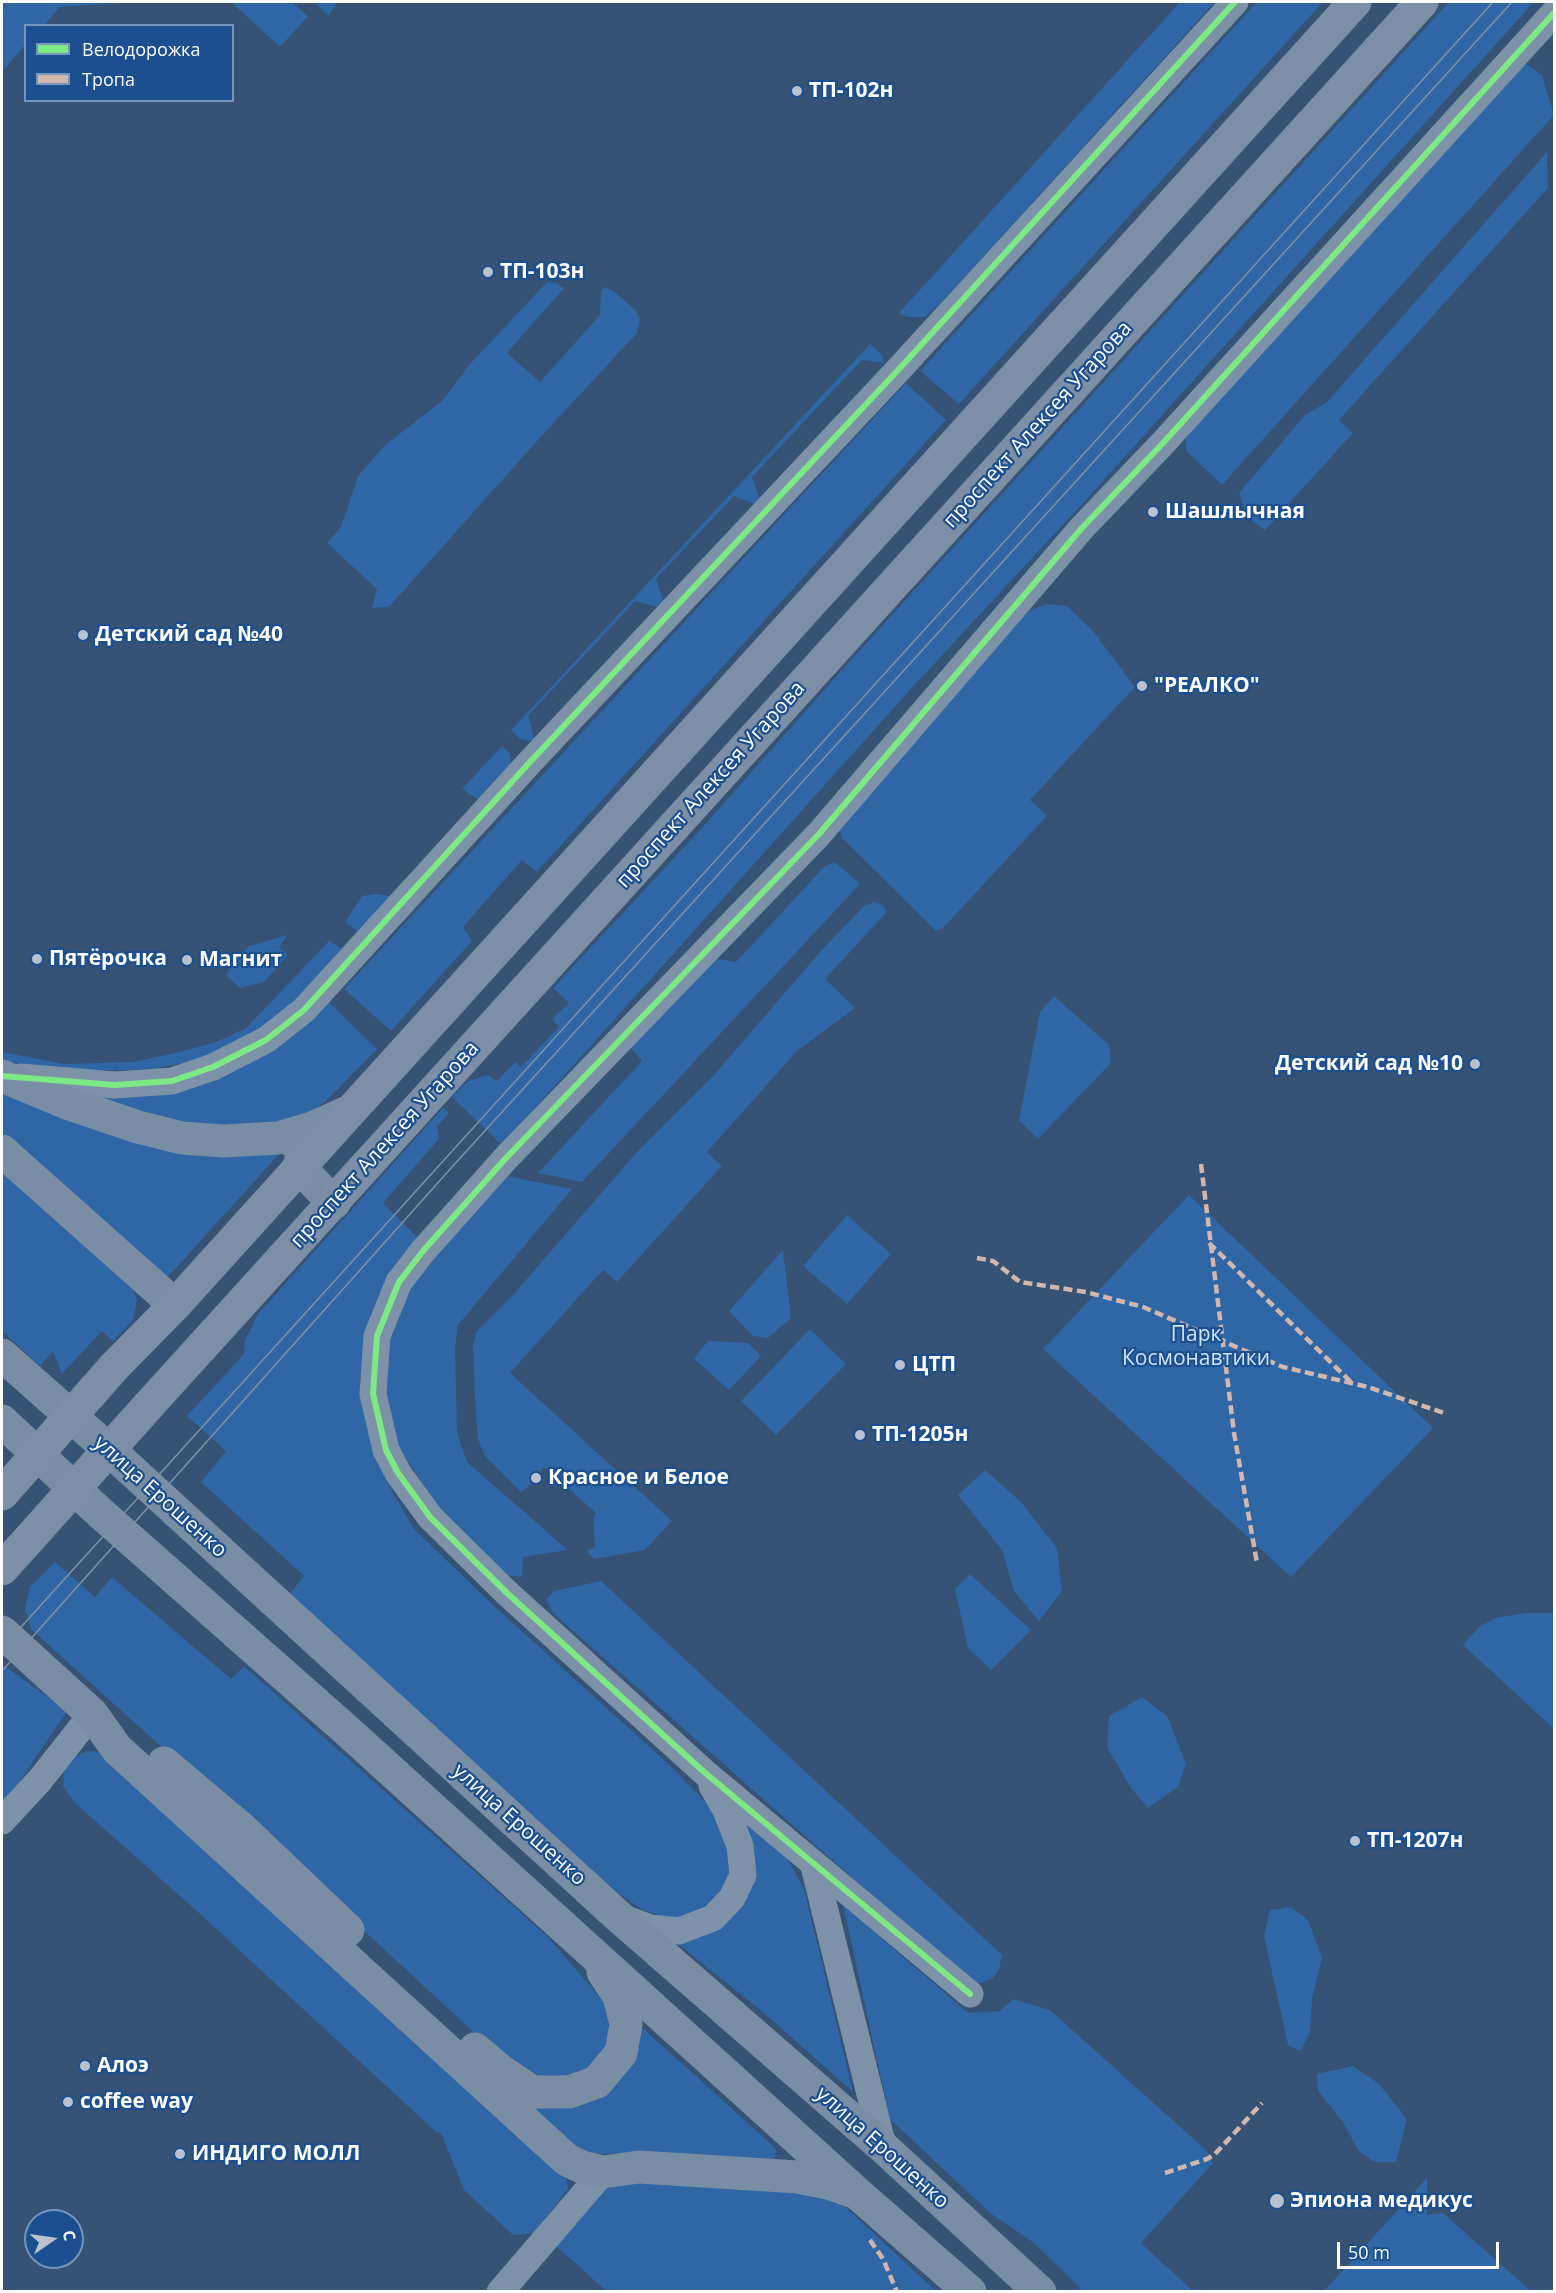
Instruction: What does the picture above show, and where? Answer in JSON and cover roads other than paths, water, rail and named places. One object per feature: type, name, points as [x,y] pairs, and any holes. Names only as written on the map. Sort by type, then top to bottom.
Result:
[{"type":"main road","points":[[2,1494],[114,1367],[175,1305],[1355,2]]},
{"type":"main road","name":"проспект Алексея Угарова","points":[[2,1569],[467,1053],[1422,2]]},
{"type":"main road","points":[[2,1076],[67,1103],[138,1127],[182,1138],[224,1141],[278,1138],[292,1140],[298,1145],[302,1155],[299,1167]]},
{"type":"main road","points":[[278,1138],[312,1128],[350,1111]]},
{"type":"main road","points":[[2,1151],[175,1305]]},
{"type":"main road","points":[[299,1167],[334,1203]]},
{"type":"main road","name":"улица Ерошенко","points":[[2,1354],[618,1916],[883,2147],[1040,2292]]},
{"type":"main road","points":[[2,1421],[97,1510],[344,1728],[858,2194],[970,2292]]},
{"type":"main road","points":[[2,1632],[92,1713],[117,1749],[567,2160],[582,2167],[603,2172],[639,2167],[798,2177],[828,2183],[858,2194]]},
{"type":"main road","points":[[92,1713],[131,1731],[172,1770],[241,1828],[470,2044],[501,2071],[532,2092],[569,2092],[597,2082],[621,2053],[626,2024],[619,1996],[589,1950]]},
{"type":"street","points":[[2,1076],[115,1085],[172,1081],[213,1067],[266,1040],[304,1010],[530,762],[900,368],[1235,2]]},
{"type":"street","points":[[970,1994],[704,1772],[507,1593],[430,1518],[398,1473],[386,1450],[373,1394],[377,1336],[399,1282],[423,1251],[506,1158],[819,834],[1081,529],[1163,443],[1554,13]]},
{"type":"street","points":[[2,1821],[40,1780],[92,1713]]},
{"type":"street","points":[[618,1916],[650,1928],[679,1931],[713,1918],[732,1898],[743,1875],[741,1846],[726,1810],[704,1772]]},
{"type":"street","points":[[814,1866],[883,2147]]},
{"type":"street","points":[[500,2292],[603,2172]]},
{"type":"tram line","points":[[2,1648],[1493,2]]},
{"type":"tram line","points":[[2,1671],[452,1167],[1512,2]]},
{"type":"place","name":"ТП-102н","points":[[797,91]]},
{"type":"place","name":"ТП-103н","points":[[488,272]]},
{"type":"place","name":"Шашлычная","points":[[1153,512]]},
{"type":"place","name":"Детский сад №40","points":[[83,635]]},
{"type":"place","name":"\"РЕАЛКО\"","points":[[1142,686]]},
{"type":"place","name":"Пятёрочка","points":[[37,959]]},
{"type":"place","name":"Магнит","points":[[187,960]]},
{"type":"place","name":"Детский сад №10","points":[[1475,1064]]},
{"type":"place","name":"ЦТП","points":[[900,1365]]},
{"type":"place","name":"ТП-1205н","points":[[860,1435]]},
{"type":"place","name":"Красное и Белое","points":[[536,1478]]},
{"type":"place","name":"ТП-1207н","points":[[1355,1841]]},
{"type":"place","name":"Алоэ","points":[[85,2066]]},
{"type":"place","name":"coffee way","points":[[68,2102]]},
{"type":"place","name":"ИНДИГО МОЛЛ","points":[[180,2154]]},
{"type":"place","name":"Эпиона медикус","points":[[1277,2201]]},
{"type":"park label","name":"Парк Космонавтики","points":[[1196,1347]]}]
